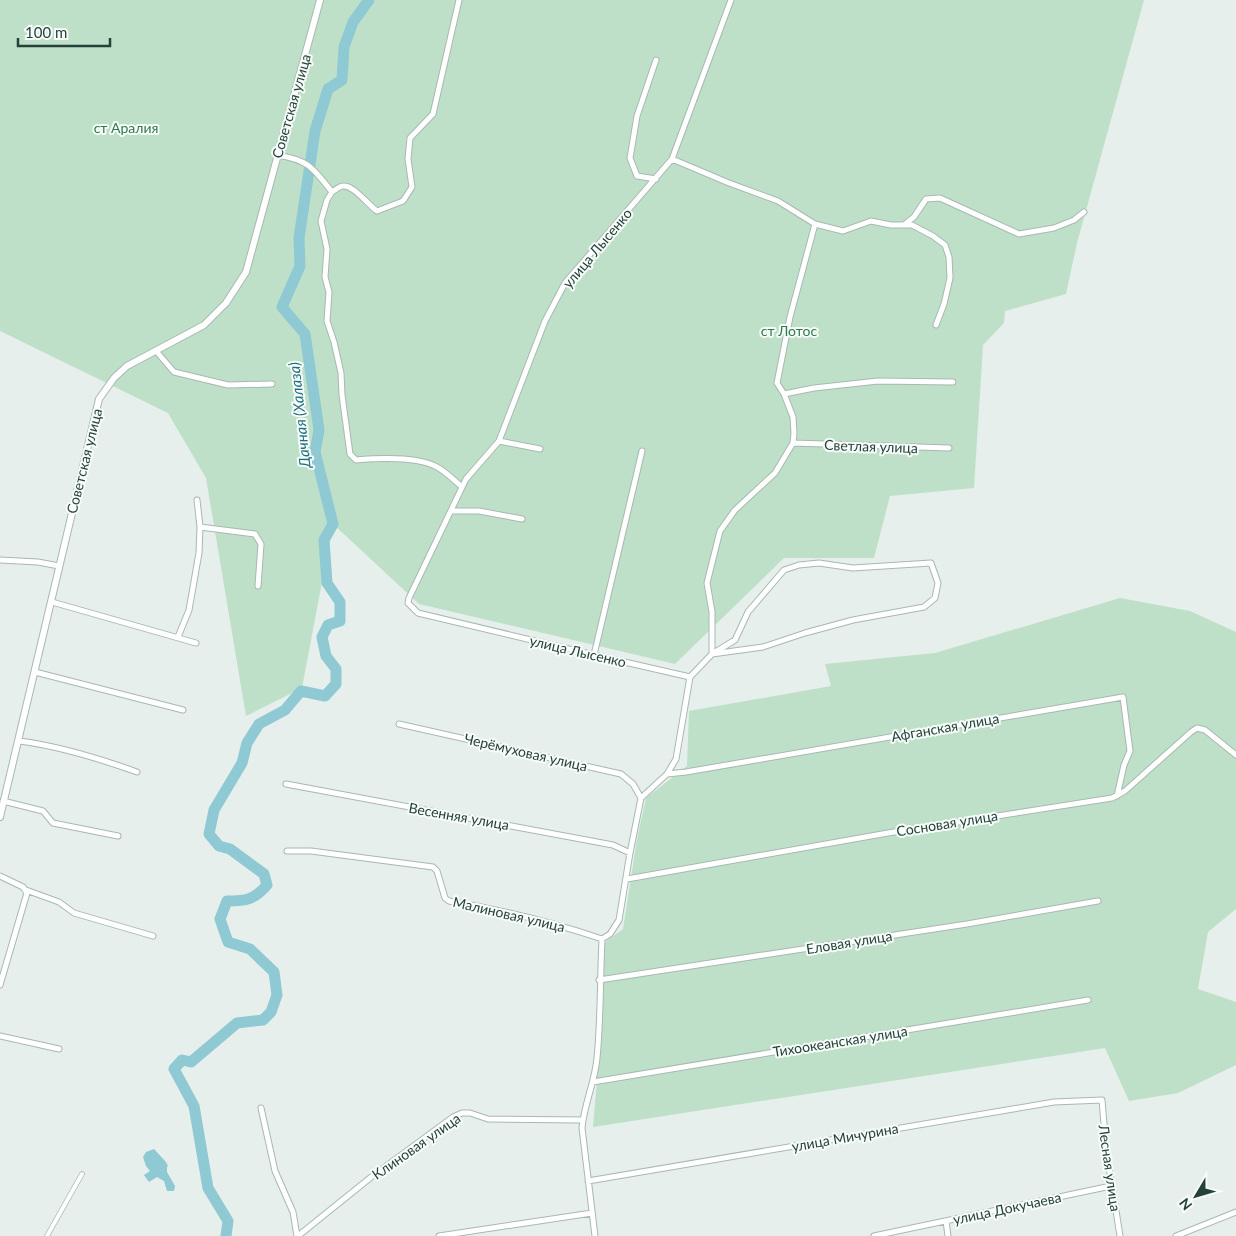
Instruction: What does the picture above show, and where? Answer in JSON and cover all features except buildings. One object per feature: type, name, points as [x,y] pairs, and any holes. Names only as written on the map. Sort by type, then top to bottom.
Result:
[{"type":"street","name":"Советская улица","points":[[0,817],[99,399],[114,378],[128,366],[204,325],[226,303],[246,272],[320,0]]},
{"type":"street","points":[[459,0],[433,114],[410,138],[408,159],[412,187],[403,201],[377,211],[352,188],[342,186],[332,192],[327,200],[321,221],[327,248],[325,277],[329,292],[327,321],[341,373],[350,454],[356,460],[409,460],[428,463],[462,486]]},
{"type":"street","name":"улица Лысенко","points":[[690,677],[418,613],[409,606],[408,598],[466,479],[499,441],[545,320],[565,283],[672,159],[731,0]]},
{"type":"street","points":[[656,60],[637,116],[630,158],[637,176],[656,179]]},
{"type":"street","points":[[277,155],[293,157],[312,167],[332,192]]},
{"type":"street","points":[[672,159],[778,201],[816,224],[843,231],[871,221],[891,225],[905,224],[912,225],[939,241],[945,245],[949,257],[950,278],[944,304],[936,325]]},
{"type":"street","points":[[905,224],[914,217],[926,199],[930,198],[940,198],[1019,234],[1054,228],[1074,220],[1084,212]]},
{"type":"street","points":[[712,654],[712,612],[707,583],[720,531],[735,510],[775,473],[793,444],[793,417],[784,394],[777,383],[790,317],[816,224]]},
{"type":"street","points":[[157,352],[174,372],[228,385],[272,384]]},
{"type":"street","points":[[784,394],[814,388],[869,382],[921,380],[953,382]]},
{"type":"street","points":[[499,441],[540,449]]},
{"type":"street","name":"Светлая улица","points":[[793,444],[949,448]]},
{"type":"street","points":[[594,655],[642,451]]},
{"type":"street","points":[[178,637],[189,610],[199,553],[200,527],[197,500]]},
{"type":"street","points":[[452,511],[479,511],[522,519]]},
{"type":"street","points":[[200,527],[255,534],[261,544],[258,586]]},
{"type":"street","points":[[0,560],[38,562],[58,566]]},
{"type":"street","points":[[595,1236],[582,1120],[598,1057],[602,939],[610,934],[619,920],[641,798],[667,774],[676,759],[690,677],[712,654],[735,640],[748,612],[784,570],[799,565],[818,563],[853,568],[932,563],[938,583],[935,598],[924,606],[853,620],[763,647],[712,654]]},
{"type":"street","points":[[52,602],[196,643]]},
{"type":"street","points":[[35,672],[182,710]]},
{"type":"street","name":"Афганская улица","points":[[667,774],[1123,696],[1130,751],[1124,765],[1117,796]]},
{"type":"street","name":"Черёмуховая улица","points":[[399,724],[621,774],[633,784],[641,798]]},
{"type":"street","name":"Сосновая улица","points":[[627,879],[888,833],[1117,796],[1197,728],[1205,730],[1236,755]]},
{"type":"street","points":[[18,740],[70,751],[137,772]]},
{"type":"street","name":"Весенняя улица","points":[[286,784],[613,845],[630,853]]},
{"type":"street","points":[[3,802],[43,811],[53,823],[118,836]]},
{"type":"street","name":"Малиновая улица","points":[[287,851],[311,851],[433,867],[437,871],[445,898],[449,900],[519,914],[602,939]]},
{"type":"street","points":[[0,876],[26,890],[59,902],[74,913],[152,936]]},
{"type":"street","points":[[0,985],[26,897],[26,890]]},
{"type":"street","name":"Еловая улица","points":[[600,980],[967,924],[1098,901]]},
{"type":"street","name":"Тихоокеанская улица","points":[[592,1082],[1088,1000]]},
{"type":"street","points":[[0,1036],[59,1049]]},
{"type":"street","name":"улица Мичурина","points":[[588,1181],[1054,1102],[1102,1100]]},
{"type":"street","name":"Лесная улица","points":[[1102,1100],[1111,1186],[1120,1236]]},
{"type":"street","points":[[261,1108],[275,1171],[293,1212],[297,1236]]},
{"type":"street","name":"Клиновая улица","points":[[297,1236],[370,1178],[453,1117],[462,1113],[470,1113],[488,1119],[582,1120]]},
{"type":"street","points":[[46,1236],[82,1174]]},
{"type":"street","name":"улица Докучаева","points":[[874,1236],[1111,1186]]},
{"type":"street","points":[[1176,1236],[1236,1212]]},
{"type":"street","points":[[439,1236],[592,1213]]},
{"type":"street","points":[[946,1221],[948,1236]]},
{"type":"green space","points":[[0,0],[1144,0],[1077,243],[1066,294],[1005,311],[1004,323],[983,345],[974,488],[890,496],[874,558],[784,558],[675,664],[419,604],[333,524],[302,688],[246,716],[206,478],[168,413],[0,331]]},
{"type":"green space","points":[[1120,598],[1190,611],[1236,632],[1236,909],[1208,932],[1198,989],[1236,1002],[1236,1065],[1178,1093],[1129,1101],[1105,1048],[593,1127],[597,1081],[602,944],[623,929],[637,839],[646,798],[687,766],[689,711],[831,686],[825,664],[935,653]]},
{"type":"water","points":[[154,1149],[168,1166],[167,1172],[175,1186],[174,1191],[167,1191],[164,1181],[157,1177],[149,1182],[144,1175],[150,1171],[143,1157],[146,1152]]},
{"type":"waterway","name":"Дачная (Халаза)","points":[[226,1236],[228,1221],[208,1188],[194,1106],[174,1069],[182,1060],[191,1062],[237,1023],[263,1020],[271,1012],[277,995],[274,972],[250,949],[228,942],[220,919],[227,901],[249,899],[258,894],[267,885],[264,874],[230,849],[219,846],[209,834],[214,810],[242,763],[247,743],[259,724],[285,710],[301,691],[325,696],[336,684],[336,669],[326,656],[322,637],[328,625],[340,621],[340,602],[327,583],[324,540],[333,524],[315,452],[319,430],[305,334],[282,307],[300,266],[299,238],[315,131],[328,89],[342,80],[344,47],[353,22],[369,0]]},
{"type":"park label","name":"ст Аралия","points":[[126,127]]},
{"type":"park label","name":"ст Лотос","points":[[789,330]]}]
